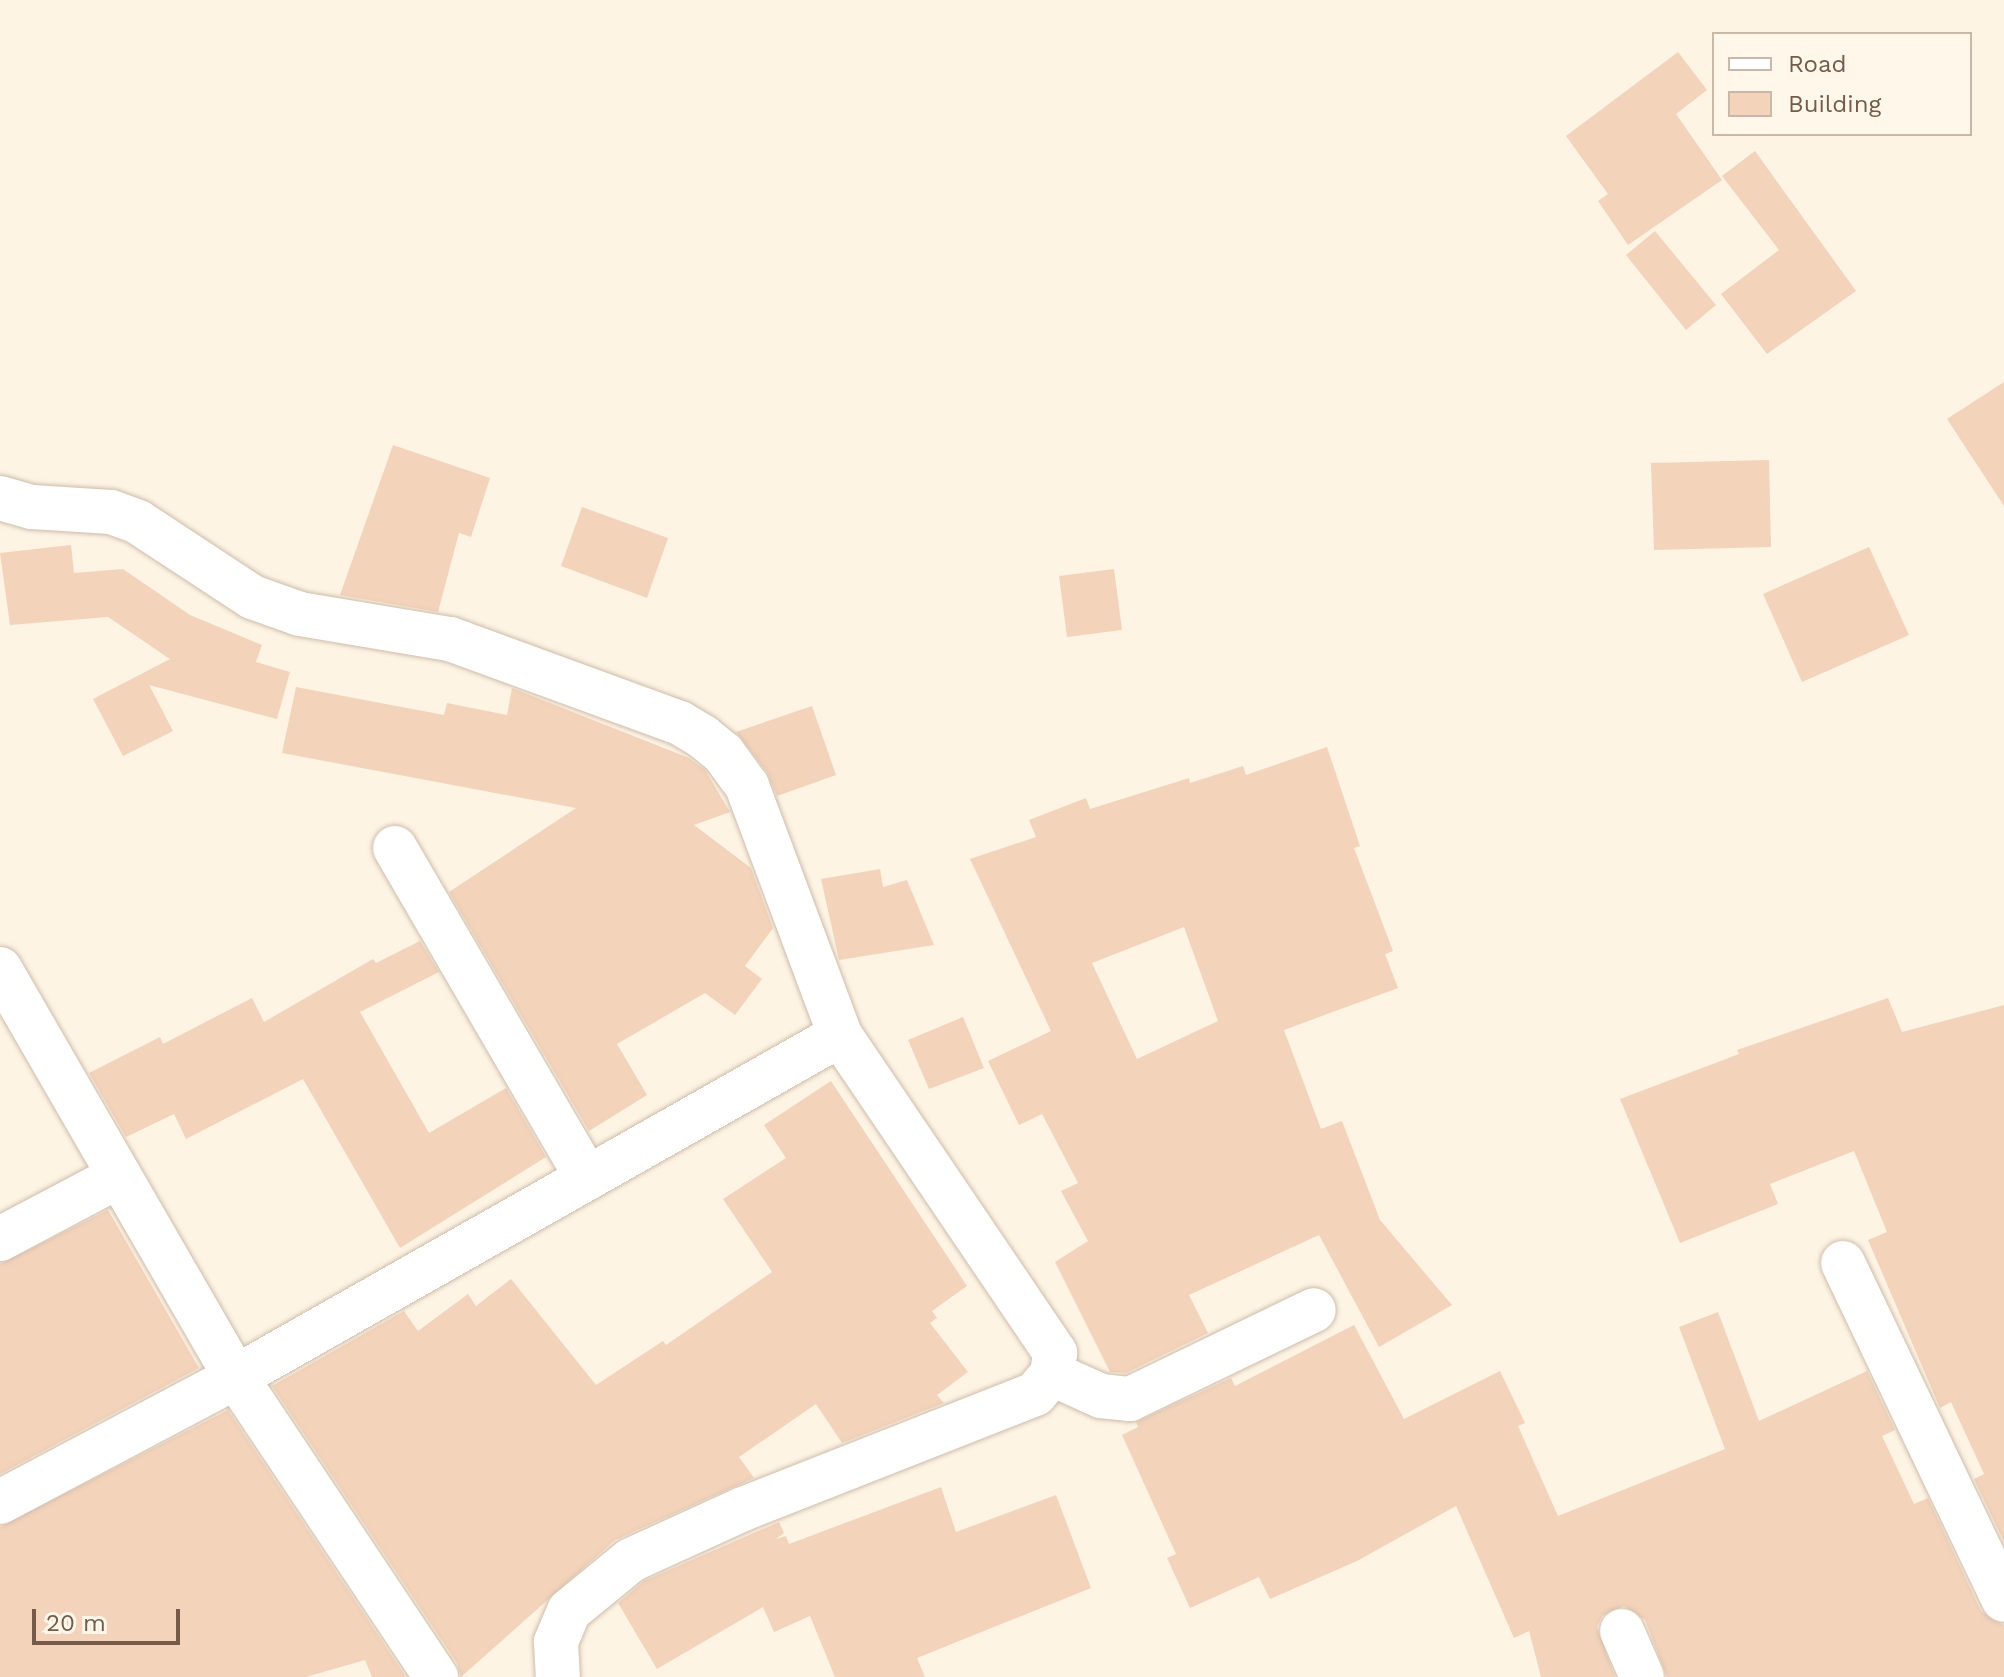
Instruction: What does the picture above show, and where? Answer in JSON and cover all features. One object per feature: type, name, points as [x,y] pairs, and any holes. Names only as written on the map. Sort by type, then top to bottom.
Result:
[{"type":"street","points":[[0,498],[32,507],[111,512],[138,522],[252,597],[300,614],[450,639],[680,723],[723,753],[747,786],[840,1035],[1042,1328],[1055,1353],[1052,1374],[1035,1394],[743,1509],[631,1560],[569,1611],[556,1642],[552,1675]]},
{"type":"street","points":[[395,848],[587,1178]]},
{"type":"street","points":[[0,969],[236,1377],[436,1677]]},
{"type":"street","points":[[0,1502],[236,1377],[840,1035]]},
{"type":"street","points":[[0,1239],[119,1176]]},
{"type":"street","points":[[1843,1263],[2004,1600]]},
{"type":"street","points":[[1052,1374],[1101,1396],[1130,1399],[1314,1310]]},
{"type":"street","points":[[1622,1631],[1642,1677]]},
{"type":"building","points":[[1678,52],[1707,90],[1676,114],[1722,180],[1628,245],[1598,201],[1608,194],[1566,136]]},
{"type":"building","points":[[1755,151],[1856,291],[1767,354],[1721,294],[1779,250],[1722,176]]},
{"type":"building","points":[[1655,231],[1716,305],[1686,330],[1626,255]]},
{"type":"building","points":[[2004,382],[2004,506],[1947,419]]},
{"type":"building","points":[[393,445],[490,478],[471,537],[459,533],[438,612],[340,595]]},
{"type":"building","points":[[1769,460],[1771,547],[1654,550],[1651,463]]},
{"type":"building","points":[[582,507],[668,538],[647,598],[561,566]]},
{"type":"building","points":[[71,545],[74,573],[123,569],[190,615],[262,645],[256,662],[290,672],[277,719],[149,685],[173,731],[123,756],[93,699],[170,659],[108,617],[10,625],[0,553]]},
{"type":"building","points":[[1869,547],[1909,635],[1802,682],[1763,594]]},
{"type":"building","points":[[1114,569],[1122,630],[1067,637],[1059,576]]},
{"type":"building","points":[[296,687],[444,715],[447,703],[507,715],[512,688],[689,758],[705,770],[730,812],[694,825],[751,868],[773,928],[745,966],[762,979],[735,1015],[705,993],[617,1044],[647,1095],[589,1131],[449,892],[576,808],[282,753]]},
{"type":"building","points":[[812,706],[836,775],[777,796],[767,772],[736,732]]},
{"type":"building","points":[[1327,747],[1360,846],[1354,848],[1393,951],[1385,954],[1398,988],[1284,1030],[1321,1129],[1342,1121],[1380,1220],[1452,1305],[1379,1347],[1319,1235],[1189,1295],[1208,1333],[1126,1373],[1110,1372],[1055,1262],[1088,1241],[1061,1191],[1078,1183],[1042,1114],[1019,1125],[988,1061],[1051,1031],[970,859],[1036,837],[1029,820],[1086,798],[1090,809],[1189,778],[1190,783],[1243,766],[1246,775]],"holes":[[[1184,927],[1218,1021],[1137,1059],[1092,963]]]},
{"type":"building","points":[[880,869],[883,887],[907,880],[934,945],[839,960],[821,879]]},
{"type":"building","points":[[420,941],[439,972],[360,1012],[429,1133],[506,1088],[546,1157],[400,1248],[303,1079],[186,1139],[174,1114],[126,1137],[89,1073],[160,1037],[163,1044],[252,998],[264,1022],[373,959],[376,963]]},
{"type":"building","points":[[1888,998],[1902,1032],[2004,1005],[2004,1542],[1974,1479],[1984,1474],[1951,1402],[1940,1408],[1868,1240],[1887,1232],[1854,1151],[1770,1184],[1778,1204],[1680,1243],[1620,1099],[1739,1054],[1737,1050]]},
{"type":"building","points":[[963,1017],[984,1068],[929,1089],[908,1040]]},
{"type":"building","points":[[831,1081],[967,1286],[932,1311],[937,1318],[930,1323],[968,1372],[937,1395],[944,1403],[842,1443],[816,1404],[739,1457],[754,1478],[615,1540],[461,1677],[457,1663],[272,1386],[404,1311],[418,1331],[468,1294],[476,1306],[511,1279],[596,1385],[663,1341],[666,1345],[772,1272],[723,1199],[786,1158],[764,1125]]},
{"type":"building","points":[[108,1210],[199,1368],[0,1474],[0,1264]]},
{"type":"building","points":[[1718,1312],[1759,1421],[1867,1371],[1895,1430],[1882,1436],[1914,1504],[1928,1498],[1981,1611],[2004,1625],[2004,1677],[1667,1677],[1645,1620],[1624,1606],[1602,1616],[1597,1627],[1615,1677],[1541,1677],[1529,1631],[1514,1638],[1456,1506],[1357,1561],[1270,1599],[1259,1577],[1190,1608],[1167,1558],[1176,1554],[1122,1435],[1138,1427],[1136,1422],[1231,1378],[1235,1386],[1354,1325],[1404,1419],[1500,1371],[1525,1423],[1518,1426],[1558,1516],[1725,1449],[1679,1327]]},
{"type":"building","points":[[228,1410],[406,1677],[372,1677],[365,1660],[306,1677],[0,1677],[0,1527]]},
{"type":"building","points":[[941,1487],[956,1532],[1056,1495],[1091,1588],[917,1658],[925,1677],[835,1677],[810,1616],[774,1632],[763,1607],[657,1669],[618,1603],[644,1581],[779,1522],[784,1533],[776,1539],[786,1536],[789,1544]]}]
